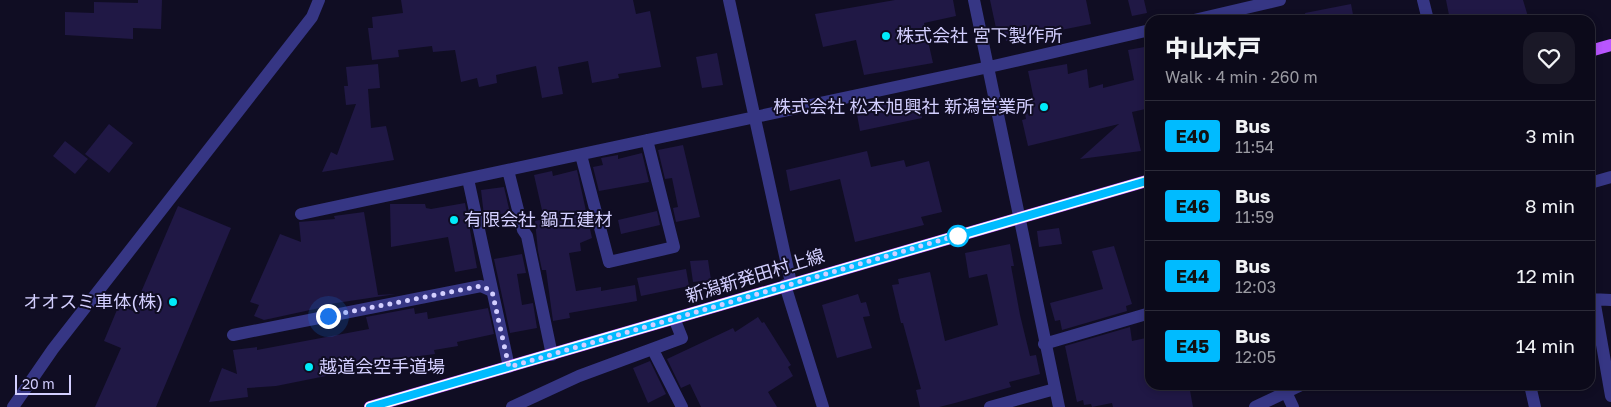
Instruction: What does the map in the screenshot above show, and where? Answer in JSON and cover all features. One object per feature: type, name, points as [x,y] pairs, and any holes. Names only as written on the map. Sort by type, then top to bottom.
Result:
[{"type":"main road","points":[[1595,49],[1611,44]]},
{"type":"main road","name":"新潟新発田村上線","points":[[370,407],[1145,181]]},
{"type":"street","points":[[13,407],[53,349],[312,17],[319,0]]},
{"type":"street","points":[[729,0],[756,118],[788,284],[823,407]]},
{"type":"street","points":[[974,0],[1044,344],[1059,407]]},
{"type":"street","points":[[1216,15],[1280,0]]},
{"type":"street","points":[[1423,0],[1427,15]]},
{"type":"street","points":[[300,214],[756,118],[1145,31]]},
{"type":"street","points":[[581,155],[609,262],[674,247],[647,140]]},
{"type":"street","points":[[508,170],[523,230],[527,236],[552,355]]},
{"type":"street","points":[[1595,182],[1611,177]]},
{"type":"street","points":[[468,179],[509,367]]},
{"type":"street","points":[[233,335],[481,286],[492,291]]},
{"type":"street","points":[[1595,299],[1611,300]]},
{"type":"street","points":[[1044,344],[1145,314]]},
{"type":"street","points":[[1595,314],[1611,396]]},
{"type":"street","points":[[512,407],[579,376],[682,338],[674,318]]},
{"type":"street","points":[[653,350],[682,407]]},
{"type":"street","points":[[990,407],[1055,389]]},
{"type":"street","points":[[1255,407],[1290,390]]},
{"type":"street","points":[[1531,390],[1535,407]]},
{"type":"street","points":[[1286,392],[1293,407]]},
{"type":"building","points":[[138,0],[162,0],[161,29],[133,28],[133,39],[65,35],[65,12],[94,13],[94,2],[138,3]]},
{"type":"building","points":[[401,0],[633,0],[636,14],[650,11],[661,67],[618,74],[619,78],[592,83],[588,61],[558,67],[563,94],[542,98],[536,66],[496,75],[497,83],[479,87],[477,78],[461,82],[455,50],[433,52],[432,46],[398,50],[399,57],[372,60],[368,28],[373,28],[372,17],[403,13]]},
{"type":"building","points":[[895,0],[953,0],[956,16],[924,23],[933,63],[864,75],[856,40],[823,47],[815,14]]},
{"type":"building","points":[[990,0],[1086,0],[1091,24],[1006,41],[1003,27],[996,28]]},
{"type":"building","points":[[1128,0],[1144,0],[1147,13],[1132,16]]},
{"type":"building","points":[[1446,0],[1523,0],[1528,15],[1449,15]]},
{"type":"building","points":[[1351,4],[1353,15],[1305,15],[1305,13]]},
{"type":"building","points":[[1145,47],[1145,109],[1132,112],[1141,151],[1080,159],[1119,124],[1028,146],[1022,120],[1026,119],[1025,114],[1031,113],[1028,101],[1034,100],[1028,71],[1067,64],[1068,74],[1087,69],[1089,88],[1103,84],[1103,88],[1134,80],[1128,50]]},
{"type":"building","points":[[717,53],[723,85],[702,88],[696,57]]},
{"type":"building","points":[[378,64],[380,88],[368,89],[371,128],[386,126],[394,160],[322,172],[331,152],[337,155],[356,104],[346,105],[344,86],[348,86],[346,67]]},
{"type":"building","points":[[918,97],[922,118],[860,131],[856,109]]},
{"type":"building","points":[[109,124],[133,143],[109,173],[85,154]]},
{"type":"building","points":[[65,141],[88,159],[75,174],[53,156]]},
{"type":"building","points":[[683,145],[700,217],[676,222],[673,208],[678,207],[672,178],[665,179],[658,150]]},
{"type":"building","points":[[867,151],[871,167],[904,160],[906,167],[929,161],[942,212],[921,217],[924,225],[855,242],[840,179],[790,191],[786,170]]},
{"type":"building","points":[[642,153],[649,182],[599,191],[593,167],[603,165],[601,158],[618,155],[618,159]]},
{"type":"building","points":[[577,170],[592,238],[580,243],[581,251],[569,253],[576,291],[601,287],[601,291],[635,285],[637,301],[569,313],[570,318],[553,321],[546,270],[542,270],[538,251],[535,221],[544,219],[534,175],[552,171],[553,176]]},
{"type":"building","points":[[504,187],[510,213],[484,216],[481,190]]},
{"type":"building","points":[[465,203],[477,268],[455,272],[448,237],[391,247],[390,204],[425,204],[426,208],[431,209]]},
{"type":"building","name":"オオスミ車体(株)","points":[[178,206],[231,228],[156,407],[95,407],[121,348],[104,341],[119,305],[133,311]]},
{"type":"building","points":[[657,211],[660,225],[621,234],[618,220]]},
{"type":"building","points":[[364,212],[378,295],[396,294],[323,305],[324,307],[264,320],[254,316],[259,305],[250,302],[280,234],[301,242],[299,222],[335,219],[334,216]]},
{"type":"building","points":[[1059,228],[1062,244],[1039,247],[1037,231]]},
{"type":"building","points":[[1010,244],[1014,266],[1011,266],[1020,315],[1030,356],[1036,355],[1040,374],[1009,382],[1011,387],[955,403],[939,407],[920,407],[916,390],[921,389],[903,323],[901,323],[892,285],[899,284],[898,279],[930,272],[945,341],[998,325],[987,274],[969,278],[965,253]]},
{"type":"building","points":[[1114,246],[1132,304],[1126,306],[1127,311],[1062,330],[1060,320],[1055,321],[1050,303],[1103,289],[1092,251]]},
{"type":"building","points":[[522,254],[526,273],[517,274],[522,305],[533,303],[537,328],[510,333],[494,259]]},
{"type":"building","points":[[708,260],[711,280],[693,282],[690,261]]},
{"type":"building","points":[[686,269],[689,286],[641,296],[637,278]]},
{"type":"building","points":[[858,294],[861,303],[866,302],[870,316],[863,317],[872,348],[837,358],[822,305]]},
{"type":"building","points":[[414,308],[415,314],[427,312],[428,319],[488,308],[494,334],[457,342],[458,346],[434,350],[435,354],[390,360],[357,369],[357,367],[325,372],[326,376],[276,386],[247,388],[248,397],[209,402],[222,368],[237,374],[233,350],[257,347],[257,350],[369,329],[366,317]]},
{"type":"building","points":[[758,317],[762,323],[764,322],[791,365],[788,367],[793,376],[768,392],[777,407],[701,407],[690,384],[681,388],[667,359],[733,328],[735,332]]},
{"type":"building","points":[[1130,327],[1132,341],[1145,338],[1145,390],[1190,390],[1193,407],[1113,407],[1112,403],[1092,407],[1091,404],[1084,405],[1083,400],[1077,402],[1065,346]]},
{"type":"building","points":[[650,361],[666,394],[648,403],[633,368]]},
{"type":"bus line","name":"E40","points":[[370,407],[575,349],[791,283],[1145,181]]},
{"type":"place","name":"株式会社 宮下製作所","points":[[886,36]]},
{"type":"place","name":"株式会社 松本旭興社 新潟営業所","points":[[1044,107]]},
{"type":"place","name":"有限会社 鍋五建材","points":[[454,220]]},
{"type":"place","name":"オオスミ車体(株)","points":[[173,302]]},
{"type":"place","name":"越道会空手道場","points":[[309,367]]},
{"type":"route","points":[[328,316],[481,286],[492,291],[509,367],[962,234],[958,236]]}]
